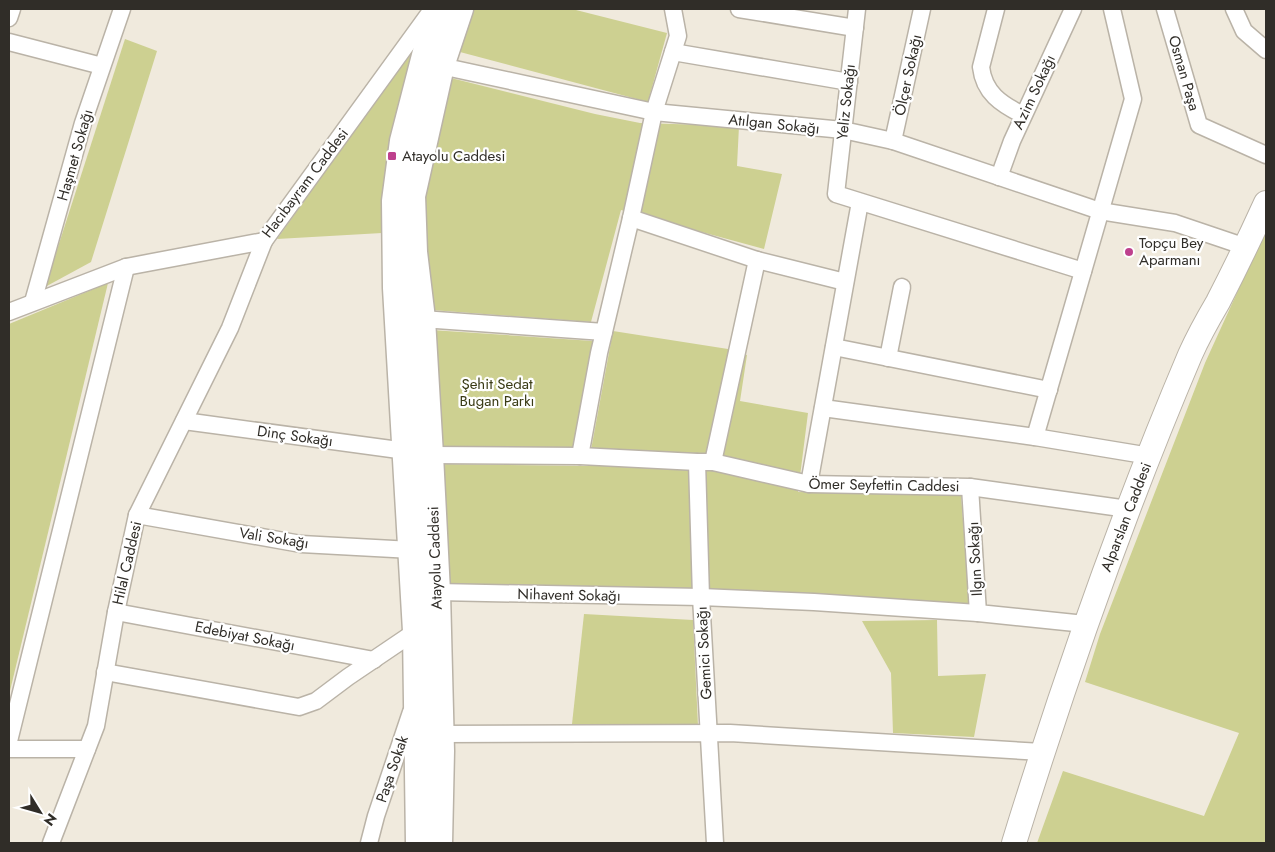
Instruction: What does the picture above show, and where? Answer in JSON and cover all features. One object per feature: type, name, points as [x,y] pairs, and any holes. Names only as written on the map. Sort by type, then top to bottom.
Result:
[{"type":"main road","name":"Atayolu Caddesi","points":[[435,9],[404,140],[395,200],[396,288],[437,592],[440,734],[439,843]]},
{"type":"main road","name":"Atayolu Caddesi","points":[[419,843],[416,631],[412,550],[418,453],[422,319],[414,252],[412,196],[441,66],[460,9]]},
{"type":"street","points":[[9,18],[12,9]]},
{"type":"street","name":"Haşmet Sokağı","points":[[34,302],[83,123],[122,9]]},
{"type":"street","name":"Hacıbayram Caddesi","points":[[9,312],[126,267],[264,241],[435,9]]},
{"type":"street","points":[[580,456],[604,332],[654,112],[678,36],[673,9]]},
{"type":"street","name":"Yeliz Sokağı","points":[[857,9],[836,194],[860,202]]},
{"type":"street","name":"Ölçer Sokağı","points":[[893,141],[922,9]]},
{"type":"street","points":[[996,9],[981,67],[982,75],[994,96],[1023,115]]},
{"type":"street","name":"Azim Sokağı","points":[[998,177],[1023,115],[1073,9]]},
{"type":"street","points":[[1035,437],[1132,100],[1112,9]]},
{"type":"street","name":"Osman Paşa","points":[[1165,9],[1199,125],[1266,155]]},
{"type":"street","points":[[1234,9],[1244,30],[1266,50]]},
{"type":"street","points":[[749,10],[855,28]]},
{"type":"street","points":[[9,42],[102,66]]},
{"type":"street","points":[[673,52],[849,82]]},
{"type":"street","name":"Atılgan Sokağı","points":[[441,66],[654,112],[843,130],[893,141],[1100,211],[1175,223],[1246,248]]},
{"type":"street","points":[[809,484],[860,202],[1083,271]]},
{"type":"street","name":"Alparslan Caddesi","points":[[1014,843],[1085,624],[1128,509],[1191,354],[1246,248],[1266,203]]},
{"type":"street","points":[[631,218],[757,260],[846,282]]},
{"type":"street","name":"Hilal Caddesi","points":[[51,843],[96,726],[116,612],[137,515],[230,328],[264,241]]},
{"type":"street","name":"Gemici Sokağı","points":[[715,843],[701,597],[705,462],[757,260]]},
{"type":"street","points":[[9,741],[126,267]]},
{"type":"street","points":[[888,358],[902,287]]},
{"type":"street","points":[[422,319],[604,332]]},
{"type":"street","points":[[834,347],[1049,390]]},
{"type":"street","points":[[823,408],[1035,437],[1150,456]]},
{"type":"street","name":"Dinç Sokağı","points":[[184,421],[418,453]]},
{"type":"street","name":"Ömer Seyfettin Caddesi","points":[[418,453],[580,456],[705,462],[809,484],[970,487],[1128,509]]},
{"type":"street","name":"Ilgın Sokağı","points":[[970,487],[978,613],[1085,624]]},
{"type":"street","name":"Vali Sokağı","points":[[137,515],[302,544],[412,550]]},
{"type":"street","name":"Nihavent Sokağı","points":[[437,592],[701,597],[814,602],[978,613]]},
{"type":"street","name":"Edebiyat Sokağı","points":[[116,612],[374,660]]},
{"type":"street","points":[[105,672],[299,707],[316,701],[416,631]]},
{"type":"street","name":"Paşa Sokak","points":[[370,843],[376,816],[416,696]]},
{"type":"street","points":[[440,734],[730,733],[1042,752]]},
{"type":"street","points":[[9,749],[87,749]]},
{"type":"green space","points":[[472,9],[572,9],[667,33],[648,102],[460,52]]},
{"type":"green space","points":[[125,39],[157,51],[91,262],[45,287]]},
{"type":"green space","points":[[415,46],[383,192],[382,233],[277,239]]},
{"type":"green space","points":[[451,78],[595,114],[640,123],[739,126],[737,166],[782,174],[764,249],[621,210],[591,322],[432,310],[422,211]]},
{"type":"green space","points":[[1266,229],[1266,843],[1037,843],[1063,771],[1204,816],[1239,733],[1085,682],[1100,634],[1205,363]]},
{"type":"green space","points":[[108,283],[9,695],[9,324]]},
{"type":"green space","name":"Şehit Sedat Bugan Parkı","points":[[431,330],[593,341],[573,451],[439,449]]},
{"type":"green space","points":[[613,331],[728,349],[747,355],[740,401],[808,413],[798,492],[961,495],[970,607],[446,593],[440,464],[588,466]]},
{"type":"green space","points":[[584,614],[693,620],[698,726],[572,724]]},
{"type":"green space","points":[[937,620],[938,676],[986,674],[974,737],[893,733],[891,673],[862,621]]},
{"type":"place","name":"Atayolu Caddesi","points":[[392,156]]},
{"type":"place","name":"Topçu Bey Aparmanı","points":[[1129,252]]}]
